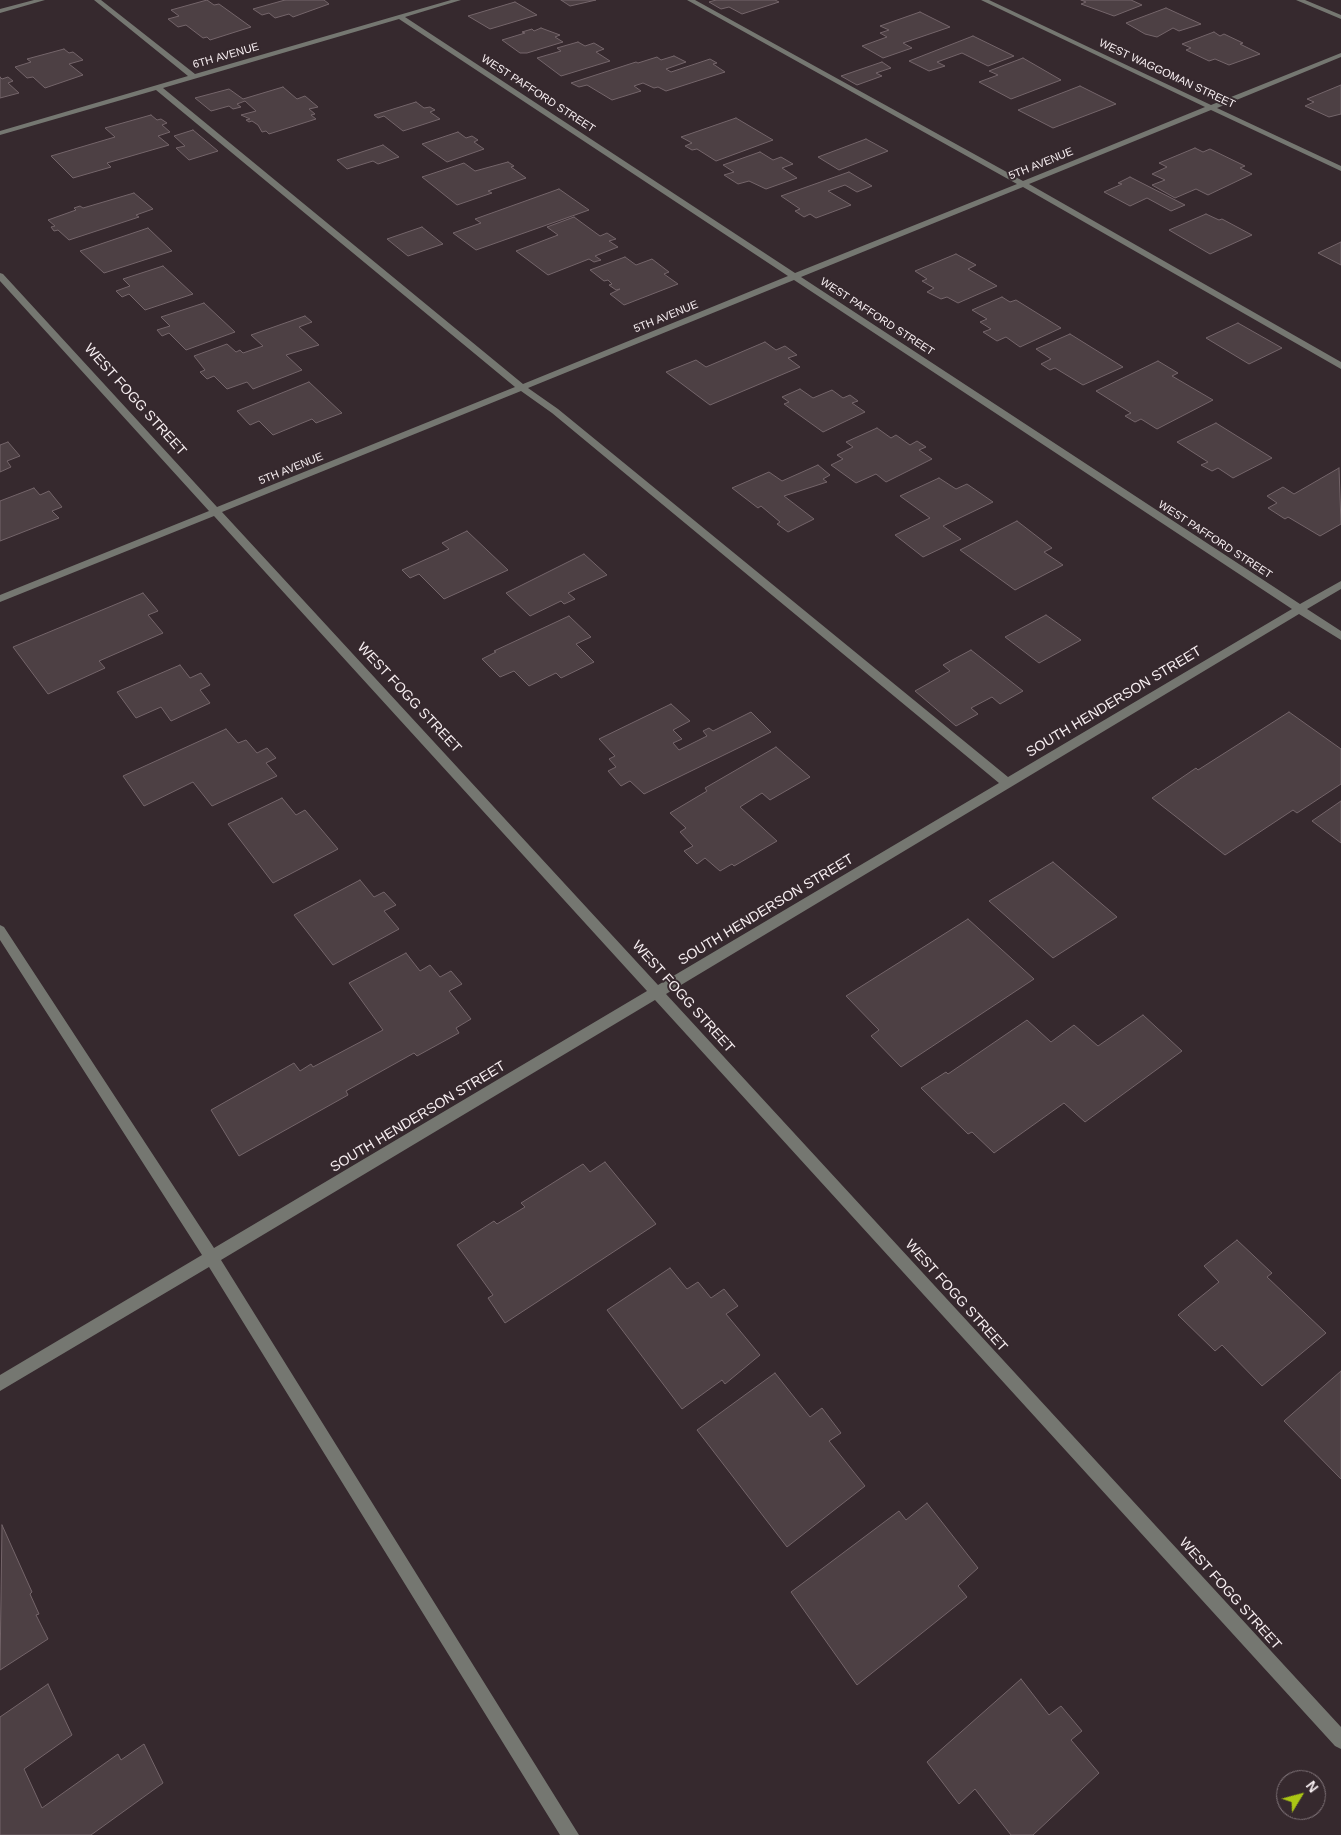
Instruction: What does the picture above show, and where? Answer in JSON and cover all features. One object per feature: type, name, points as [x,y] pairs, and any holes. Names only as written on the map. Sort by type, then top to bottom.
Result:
[{"type":"street","points":[[0,11],[42,0]]},
{"type":"street","points":[[97,0],[194,77]]},
{"type":"street","name":"6TH AVENUE","points":[[0,133],[458,0]]},
{"type":"street","points":[[690,0],[1023,184],[1341,366]]},
{"type":"street","name":"WEST WAGGOMAN STREET","points":[[984,0],[1341,169]]},
{"type":"street","points":[[1299,0],[1341,17]]},
{"type":"street","name":"WEST PAFFORD STREET","points":[[400,17],[1341,636]]},
{"type":"street","name":"5TH AVENUE","points":[[0,599],[1341,55]]},
{"type":"street","points":[[157,87],[521,388],[555,411],[1007,783]]},
{"type":"street","name":"WEST FOGG STREET","points":[[0,276],[1341,1740]]},
{"type":"street","name":"SOUTH HENDERSON STREET","points":[[0,1384],[1341,584]]},
{"type":"street","points":[[0,930],[212,1258],[570,1835]]},
{"type":"building","points":[[207,0],[214,5],[219,4],[251,27],[210,40],[207,37],[203,38],[186,25],[178,27],[168,19],[179,16],[171,10]]},
{"type":"building","points":[[285,0],[324,0],[329,4],[293,17],[289,14],[275,18],[269,13],[262,15],[253,9]]},
{"type":"building","points":[[561,0],[596,0],[570,6]]},
{"type":"building","points":[[716,0],[775,0],[779,2],[742,14],[729,7],[721,9],[709,2]]},
{"type":"building","points":[[1081,0],[1131,0],[1142,5],[1114,16],[1081,4],[1086,2]]},
{"type":"building","points":[[515,2],[537,15],[490,29],[468,16]]},
{"type":"building","points":[[1166,8],[1201,24],[1179,31],[1173,28],[1157,37],[1145,34],[1126,23]]},
{"type":"building","points":[[920,12],[950,27],[903,43],[912,48],[883,58],[862,46],[887,37],[880,33],[889,30],[880,26]]},
{"type":"building","points":[[541,28],[560,35],[555,37],[563,42],[527,53],[520,53],[502,40],[525,33],[522,32]]},
{"type":"building","points":[[1214,32],[1220,36],[1224,34],[1243,43],[1240,44],[1260,54],[1229,65],[1215,59],[1209,61],[1186,50],[1191,48],[1182,44]]},
{"type":"building","points":[[973,36],[1014,56],[988,66],[962,53],[937,62],[945,66],[929,71],[909,61]]},
{"type":"building","points":[[578,42],[585,46],[594,43],[604,49],[596,52],[610,61],[561,76],[537,58],[561,51],[557,48]]},
{"type":"building","points":[[64,49],[69,53],[73,52],[83,60],[69,64],[83,75],[45,88],[33,77],[27,78],[15,67],[31,62],[27,59]]},
{"type":"building","points":[[674,56],[686,62],[666,69],[671,72],[710,59],[717,63],[713,64],[725,72],[666,91],[643,83],[634,86],[641,91],[612,100],[587,85],[579,87],[571,83],[636,62],[657,57],[661,60]]},
{"type":"building","points":[[1023,58],[1061,80],[1011,99],[979,82],[998,75],[989,71]]},
{"type":"building","points":[[882,62],[891,68],[876,73],[882,76],[857,85],[841,76]]},
{"type":"building","points":[[0,77],[2,79],[8,77],[13,81],[8,83],[19,93],[0,98]]},
{"type":"building","points":[[1341,85],[1341,114],[1329,117],[1305,106],[1314,102],[1307,99]]},
{"type":"building","points":[[1080,86],[1116,104],[1053,128],[1018,110]]},
{"type":"building","points":[[283,87],[297,99],[305,96],[318,107],[309,109],[315,114],[311,115],[316,119],[269,134],[266,131],[262,132],[258,125],[252,121],[249,122],[246,120],[250,119],[241,115],[256,111],[245,101],[237,104],[241,107],[233,109],[229,106],[211,111],[195,98],[229,89],[243,99]]},
{"type":"building","points":[[416,102],[424,108],[430,107],[435,110],[430,112],[440,119],[403,131],[384,116],[378,118],[374,115]]},
{"type":"building","points":[[151,115],[157,120],[161,119],[167,123],[162,125],[170,132],[158,136],[169,145],[107,163],[111,167],[73,178],[51,156],[115,137],[105,128]]},
{"type":"building","points":[[736,118],[773,140],[716,161],[697,149],[692,150],[685,146],[692,143],[681,137]]},
{"type":"building","points":[[193,130],[218,151],[189,160],[176,148],[185,146],[174,136]]},
{"type":"building","points":[[458,132],[466,138],[472,136],[478,140],[474,142],[484,149],[447,162],[422,144]]},
{"type":"building","points":[[866,139],[888,151],[839,170],[818,157]]},
{"type":"building","points":[[383,145],[399,157],[378,164],[373,161],[347,169],[337,160]]},
{"type":"building","points":[[1195,148],[1203,152],[1210,149],[1245,166],[1240,168],[1252,174],[1208,195],[1196,189],[1175,198],[1152,185],[1165,180],[1152,174],[1167,167],[1159,163]]},
{"type":"building","points":[[760,152],[773,160],[781,157],[793,164],[782,168],[797,178],[766,189],[749,181],[738,184],[724,175],[734,172],[723,165]]},
{"type":"building","points":[[508,162],[514,166],[511,167],[526,178],[488,191],[492,193],[457,205],[422,177],[464,163],[475,171]]},
{"type":"building","points":[[849,172],[872,186],[857,192],[845,185],[828,191],[851,205],[816,218],[810,214],[804,217],[795,211],[800,209],[781,196]]},
{"type":"building","points":[[1130,177],[1185,205],[1171,211],[1147,198],[1130,206],[1104,192],[1122,184],[1118,183]]},
{"type":"building","points":[[559,189],[589,210],[476,250],[453,233],[481,223],[475,219]]},
{"type":"building","points":[[134,193],[153,209],[136,215],[139,217],[69,240],[58,230],[54,231],[51,227],[55,226],[48,220],[76,210],[74,208],[80,206],[83,208]]},
{"type":"building","points":[[1206,214],[1219,220],[1222,219],[1252,235],[1210,254],[1169,230]]},
{"type":"building","points":[[574,217],[600,236],[607,233],[616,239],[609,241],[618,247],[595,256],[601,260],[594,262],[589,259],[548,275],[516,251],[558,235],[547,227]]},
{"type":"building","points":[[422,227],[443,244],[408,256],[387,239]]},
{"type":"building","points":[[148,228],[172,251],[104,273],[80,251]]},
{"type":"building","points":[[1341,242],[1341,265],[1318,253]]},
{"type":"building","points":[[956,254],[976,265],[968,269],[997,286],[958,303],[947,297],[941,299],[927,292],[934,288],[922,281],[927,279],[915,271]]},
{"type":"building","points":[[625,257],[636,265],[652,259],[669,272],[664,274],[678,284],[624,305],[610,294],[620,289],[616,290],[609,285],[612,284],[608,280],[604,281],[590,270]]},
{"type":"building","points":[[163,266],[193,294],[145,310],[129,294],[122,297],[116,291],[130,286],[123,279]]},
{"type":"building","points":[[1002,297],[1010,302],[1016,300],[1061,328],[1020,347],[1006,337],[997,341],[983,332],[991,329],[980,322],[987,319],[972,310]]},
{"type":"building","points":[[204,303],[235,332],[186,350],[169,333],[162,336],[157,330],[170,326],[161,317]]},
{"type":"building","points":[[305,316],[312,322],[299,327],[319,345],[286,355],[302,370],[253,389],[247,382],[227,389],[214,376],[207,379],[200,372],[205,370],[194,356],[227,344],[236,352],[240,350],[243,353],[263,346],[251,335]]},
{"type":"building","points":[[1238,323],[1282,348],[1249,364],[1206,338]]},
{"type":"building","points":[[1070,334],[1123,367],[1083,385],[1055,368],[1050,370],[1041,364],[1051,359],[1036,349]]},
{"type":"building","points":[[765,342],[776,350],[785,346],[797,355],[788,358],[800,367],[710,405],[666,372],[696,360],[706,367]]},
{"type":"building","points":[[1158,361],[1178,373],[1172,376],[1213,400],[1157,429],[1141,419],[1135,422],[1125,416],[1131,413],[1096,391]]},
{"type":"building","points":[[309,382],[342,413],[316,423],[312,419],[273,435],[259,421],[250,425],[237,411]]},
{"type":"building","points":[[800,389],[813,398],[832,390],[843,398],[850,395],[858,401],[852,403],[865,412],[823,432],[784,404],[789,402],[782,397]]},
{"type":"building","points":[[1216,423],[1272,458],[1233,478],[1218,468],[1212,471],[1201,465],[1208,462],[1177,442]]},
{"type":"building","points":[[877,428],[891,438],[896,435],[910,445],[917,441],[926,447],[919,450],[932,459],[886,482],[876,474],[856,483],[831,465],[843,459],[837,455],[853,447],[846,442]]},
{"type":"building","points":[[8,442],[20,456],[7,461],[11,467],[0,472],[0,445]]},
{"type":"building","points":[[818,465],[830,475],[823,479],[827,482],[784,496],[814,519],[788,532],[777,524],[780,522],[761,506],[758,508],[732,488],[769,472],[782,481]]},
{"type":"building","points":[[1339,468],[1341,524],[1320,536],[1288,517],[1285,519],[1268,508],[1277,503],[1267,496],[1283,487],[1294,494]]},
{"type":"building","points":[[939,478],[956,489],[967,484],[993,502],[943,526],[961,539],[923,557],[895,535],[930,518],[900,496]]},
{"type":"building","points":[[34,488],[40,495],[49,491],[62,507],[52,511],[59,518],[0,541],[0,501]]},
{"type":"building","points":[[1017,521],[1052,548],[1044,552],[1063,565],[1015,590],[960,550]]},
{"type":"building","points":[[467,531],[508,570],[444,599],[419,574],[410,578],[402,570],[449,549],[442,543]]},
{"type":"building","points":[[584,554],[607,575],[568,593],[575,599],[564,604],[561,601],[530,616],[506,593]]},
{"type":"building","points":[[143,593],[158,611],[148,615],[163,633],[99,661],[105,668],[48,694],[13,647]]},
{"type":"building","points":[[1046,615],[1081,640],[1039,663],[1005,637]]},
{"type":"building","points":[[569,616],[591,637],[576,644],[594,662],[561,678],[556,673],[529,686],[514,671],[500,677],[482,659],[496,652],[494,651]]},
{"type":"building","points":[[971,650],[1023,691],[1000,704],[992,697],[971,708],[978,714],[956,726],[915,691],[950,671],[943,665]]},
{"type":"building","points":[[180,665],[190,678],[201,673],[210,685],[200,690],[210,703],[171,721],[161,707],[136,718],[117,692]]},
{"type":"building","points":[[671,704],[690,721],[673,730],[682,739],[673,743],[679,750],[707,736],[703,731],[709,728],[713,731],[751,712],[771,732],[644,794],[630,781],[621,786],[608,771],[616,767],[609,759],[615,756],[599,739]]},
{"type":"building","points":[[1289,712],[1341,749],[1341,784],[1297,813],[1293,810],[1225,855],[1152,798],[1196,768],[1198,770]]},
{"type":"building","points":[[226,729],[238,743],[246,740],[257,753],[267,748],[276,758],[266,763],[277,776],[212,806],[193,782],[144,806],[123,776]]},
{"type":"building","points":[[776,747],[810,777],[770,800],[762,793],[740,807],[777,841],[734,866],[732,864],[720,871],[705,858],[697,864],[684,851],[693,846],[680,832],[686,828],[670,813],[707,791],[705,788]]},
{"type":"building","points":[[282,798],[296,815],[305,810],[338,849],[273,883],[228,824]]},
{"type":"building","points":[[1341,801],[1341,843],[1312,821]]},
{"type":"building","points":[[1053,862],[1117,917],[1053,958],[989,901]]},
{"type":"building","points":[[360,880],[374,897],[384,892],[396,905],[384,911],[399,929],[333,965],[294,915]]},
{"type":"building","points":[[968,919],[1034,979],[901,1067],[871,1036],[879,1030],[846,996]]},
{"type":"building","points":[[406,953],[420,971],[430,965],[440,977],[451,971],[462,984],[449,991],[471,1019],[456,1028],[459,1033],[417,1056],[414,1053],[346,1091],[348,1095],[239,1156],[211,1110],[294,1063],[300,1071],[311,1064],[313,1067],[383,1030],[349,983]]},
{"type":"building","points":[[1143,1015],[1182,1051],[1085,1122],[1064,1103],[994,1153],[972,1132],[968,1134],[921,1088],[946,1072],[948,1074],[1027,1020],[1051,1042],[1074,1025],[1098,1046]]},
{"type":"building","points":[[605,1162],[656,1224],[505,1323],[488,1298],[493,1295],[457,1245],[494,1221],[497,1224],[525,1207],[521,1203],[583,1164],[590,1172]]},
{"type":"building","points":[[1237,1240],[1272,1273],[1267,1277],[1326,1333],[1262,1386],[1222,1345],[1215,1351],[1178,1315],[1219,1282],[1204,1266]]},
{"type":"building","points":[[670,1268],[687,1289],[698,1282],[711,1298],[724,1289],[738,1306],[726,1314],[760,1355],[725,1384],[722,1380],[682,1409],[607,1310]]},
{"type":"building","points":[[1341,1371],[1341,1479],[1284,1421]]},
{"type":"building","points":[[775,1373],[810,1417],[822,1408],[841,1433],[829,1441],[865,1486],[787,1547],[697,1430]]},
{"type":"building","points":[[927,1503],[978,1568],[958,1586],[967,1597],[857,1685],[791,1592],[899,1511],[906,1520]]},
{"type":"building","points":[[2,1525],[32,1592],[30,1594],[39,1614],[36,1615],[48,1639],[0,1670]]},
{"type":"building","points":[[1021,1679],[1049,1715],[1061,1706],[1082,1731],[1071,1740],[1099,1773],[1033,1835],[1011,1835],[975,1789],[959,1804],[927,1762]]},
{"type":"building","points":[[48,1684],[72,1735],[24,1769],[42,1808],[118,1754],[121,1760],[144,1744],[163,1783],[91,1835],[0,1835],[0,1717]]}]
